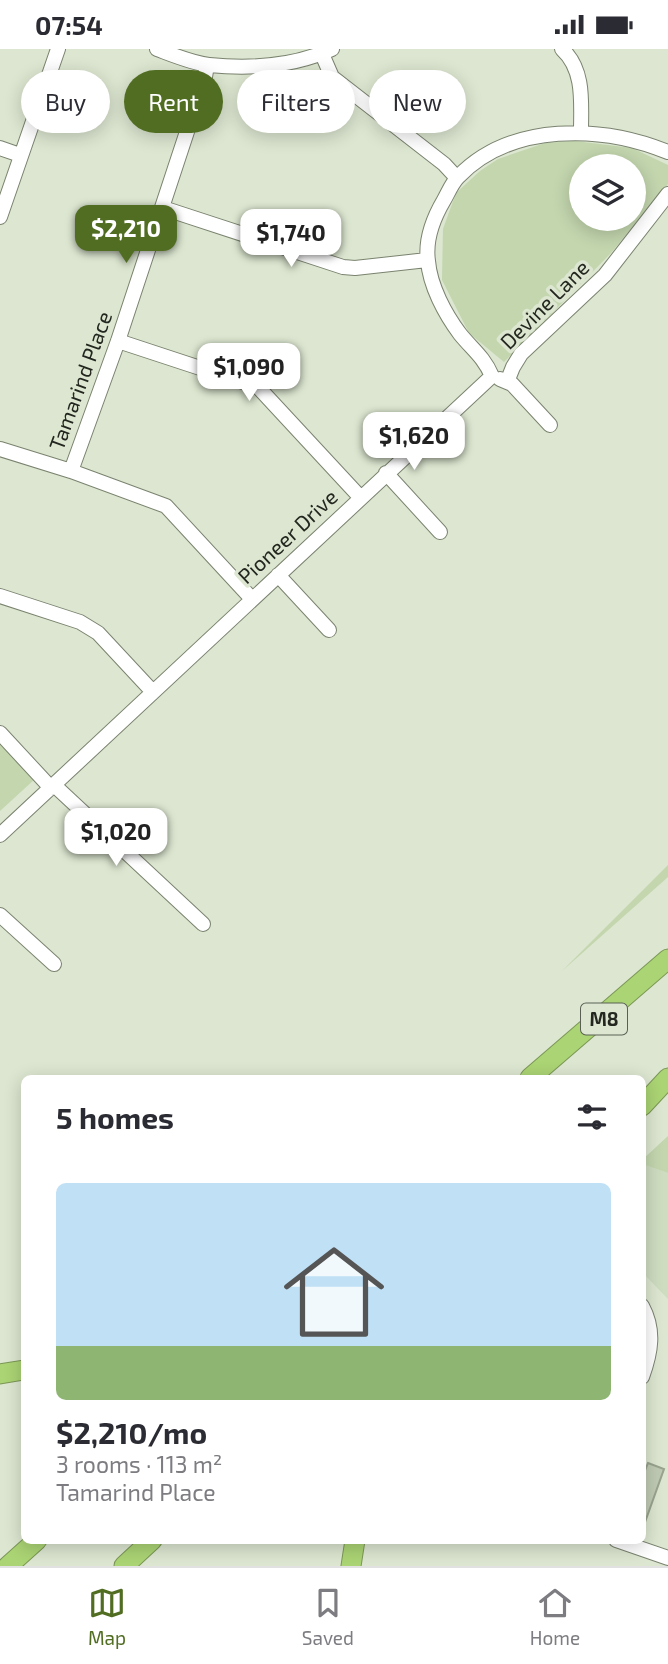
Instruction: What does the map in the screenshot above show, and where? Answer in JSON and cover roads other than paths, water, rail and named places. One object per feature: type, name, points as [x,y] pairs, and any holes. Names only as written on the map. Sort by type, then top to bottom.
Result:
[{"type":"highway","points":[[534,1075],[668,960]]},
{"type":"highway","name":"M8","points":[[543,1075],[668,960]]},
{"type":"highway","points":[[646,1085],[668,1065]]},
{"type":"highway","points":[[646,1102],[668,1078]]},
{"type":"highway","points":[[0,1374],[21,1370]]},
{"type":"highway","points":[[8,1566],[33,1544]]},
{"type":"highway","points":[[124,1566],[148,1544]]},
{"type":"highway","points":[[351,1566],[354,1544]]},
{"type":"street","points":[[0,217],[58,49]]},
{"type":"street","points":[[157,49],[207,65],[256,66],[295,62],[327,51],[332,76],[457,178]]},
{"type":"street","points":[[562,49],[574,63],[579,75],[581,132]]},
{"type":"street","name":"Tamarind Place","points":[[71,471],[163,208],[207,65]]},
{"type":"street","points":[[550,425],[512,384],[492,376],[485,359],[460,334],[438,296],[427,260],[433,218],[457,178],[496,148],[548,135],[581,132],[640,140],[668,152]]},
{"type":"street","points":[[0,148],[20,155]]},
{"type":"street","name":"Devine Lane","points":[[508,382],[513,366],[521,354],[605,275],[668,194]]},
{"type":"street","points":[[163,208],[343,267],[427,260]]},
{"type":"street","points":[[118,341],[258,387],[360,497]]},
{"type":"street","name":"Pioneer Drive","points":[[0,835],[492,376]]},
{"type":"street","points":[[0,449],[71,471],[166,506],[252,599]]},
{"type":"street","points":[[386,473],[440,532]]},
{"type":"street","points":[[278,575],[329,631]]},
{"type":"street","points":[[0,596],[80,622],[97,633],[152,691]]},
{"type":"street","points":[[0,733],[52,786],[203,924]]},
{"type":"street","points":[[0,915],[54,964]]},
{"type":"street","points":[[646,1315],[652,1338],[646,1361]]},
{"type":"street","points":[[628,1544],[668,1558]]}]
